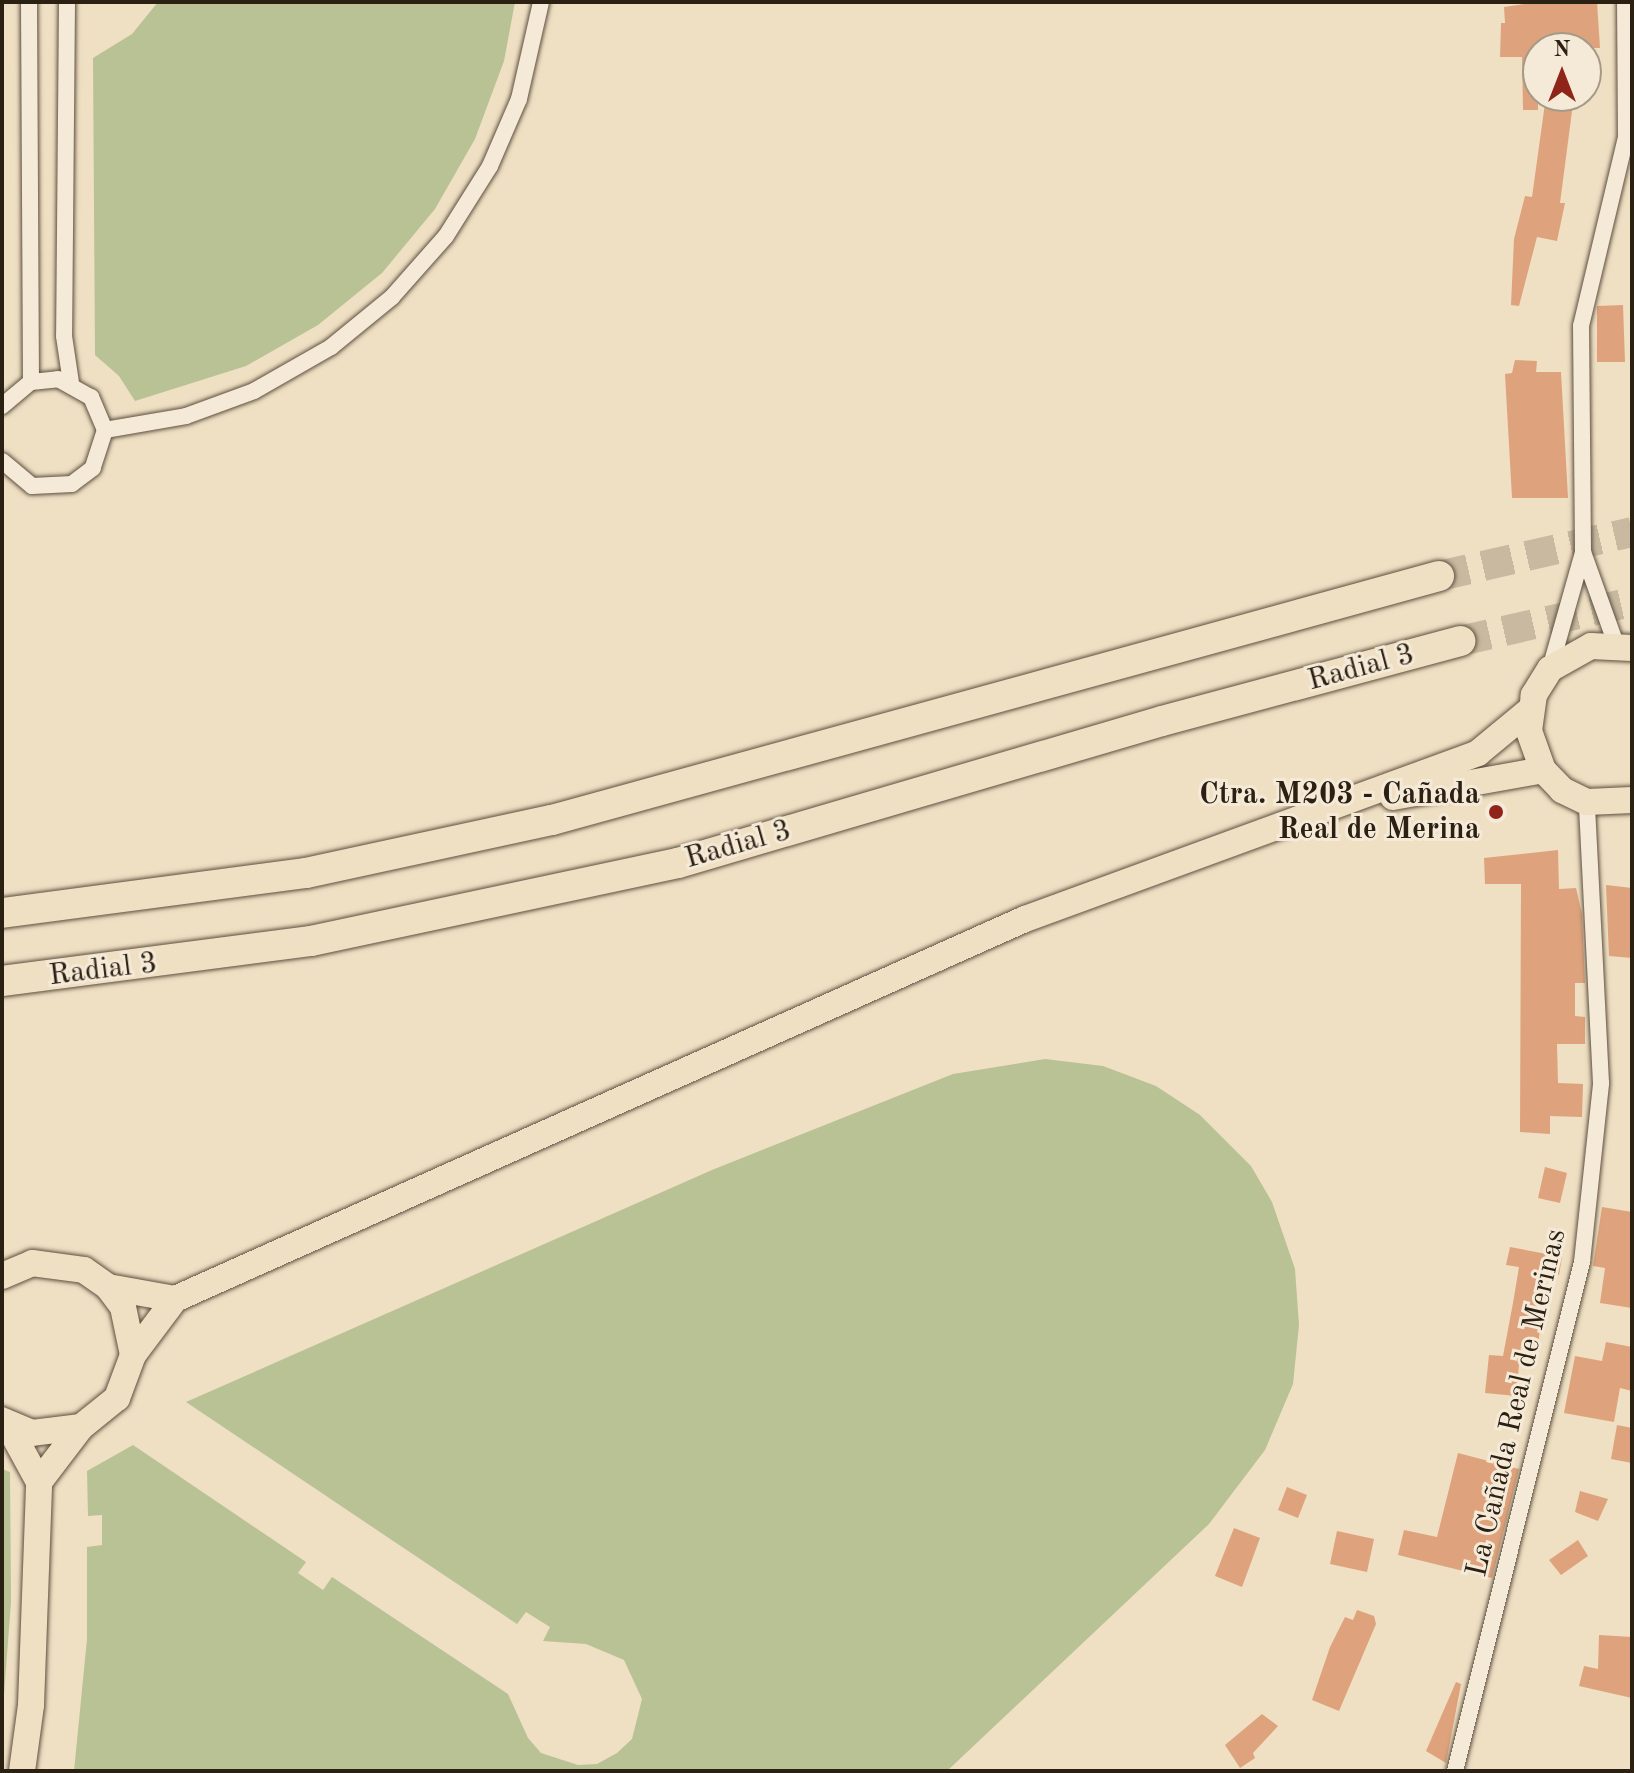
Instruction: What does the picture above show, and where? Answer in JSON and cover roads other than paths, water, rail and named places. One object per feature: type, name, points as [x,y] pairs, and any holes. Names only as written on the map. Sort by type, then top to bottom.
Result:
[{"type":"highway","points":[[2,913],[306,873],[552,820],[1439,576]]},
{"type":"highway","name":"Radial 3","points":[[2,981],[311,941],[678,863],[1162,721],[1460,641]]},
{"type":"main road","points":[[39,1482],[81,1427],[117,1398],[133,1355],[175,1299],[1025,919],[1478,753],[1530,710],[1550,669],[1569,654],[1624,646]]},
{"type":"main road","points":[[1530,710],[1533,751],[1543,770],[1562,790],[1587,802],[1632,800]]},
{"type":"main road","points":[[1281,827],[1392,798],[1543,770]]},
{"type":"main road","points":[[2,1276],[32,1263],[56,1263],[84,1270],[108,1287],[175,1299]]},
{"type":"main road","points":[[108,1287],[131,1330],[133,1355]]},
{"type":"main road","points":[[5,1423],[45,1433],[81,1427]]},
{"type":"main road","points":[[5,1423],[39,1482],[31,1705],[22,1771]]},
{"type":"street","points":[[29,2],[31,382]]},
{"type":"street","points":[[2,461],[32,486],[72,484],[93,468],[105,430],[98,407],[71,383],[64,336],[67,2]]},
{"type":"street","points":[[105,430],[186,416],[254,391],[331,347],[392,297],[446,236],[490,166],[519,99],[541,2]]},
{"type":"street","points":[[1550,669],[1583,552],[1581,326],[1626,137],[1625,2]]},
{"type":"street","points":[[2,406],[31,382],[71,383]]},
{"type":"street","points":[[1583,552],[1624,646]]},
{"type":"street","name":"La Cañada Real de Merinas","points":[[1455,1771],[1582,1262],[1601,1083],[1587,802]]},
{"type":"tunnel","points":[[1439,576],[1632,532]]},
{"type":"tunnel","points":[[1460,641],[1632,602]]},
{"type":"place","name":"Ctra. M203 - Cañada Real de Merina","points":[[1496,812]]}]
